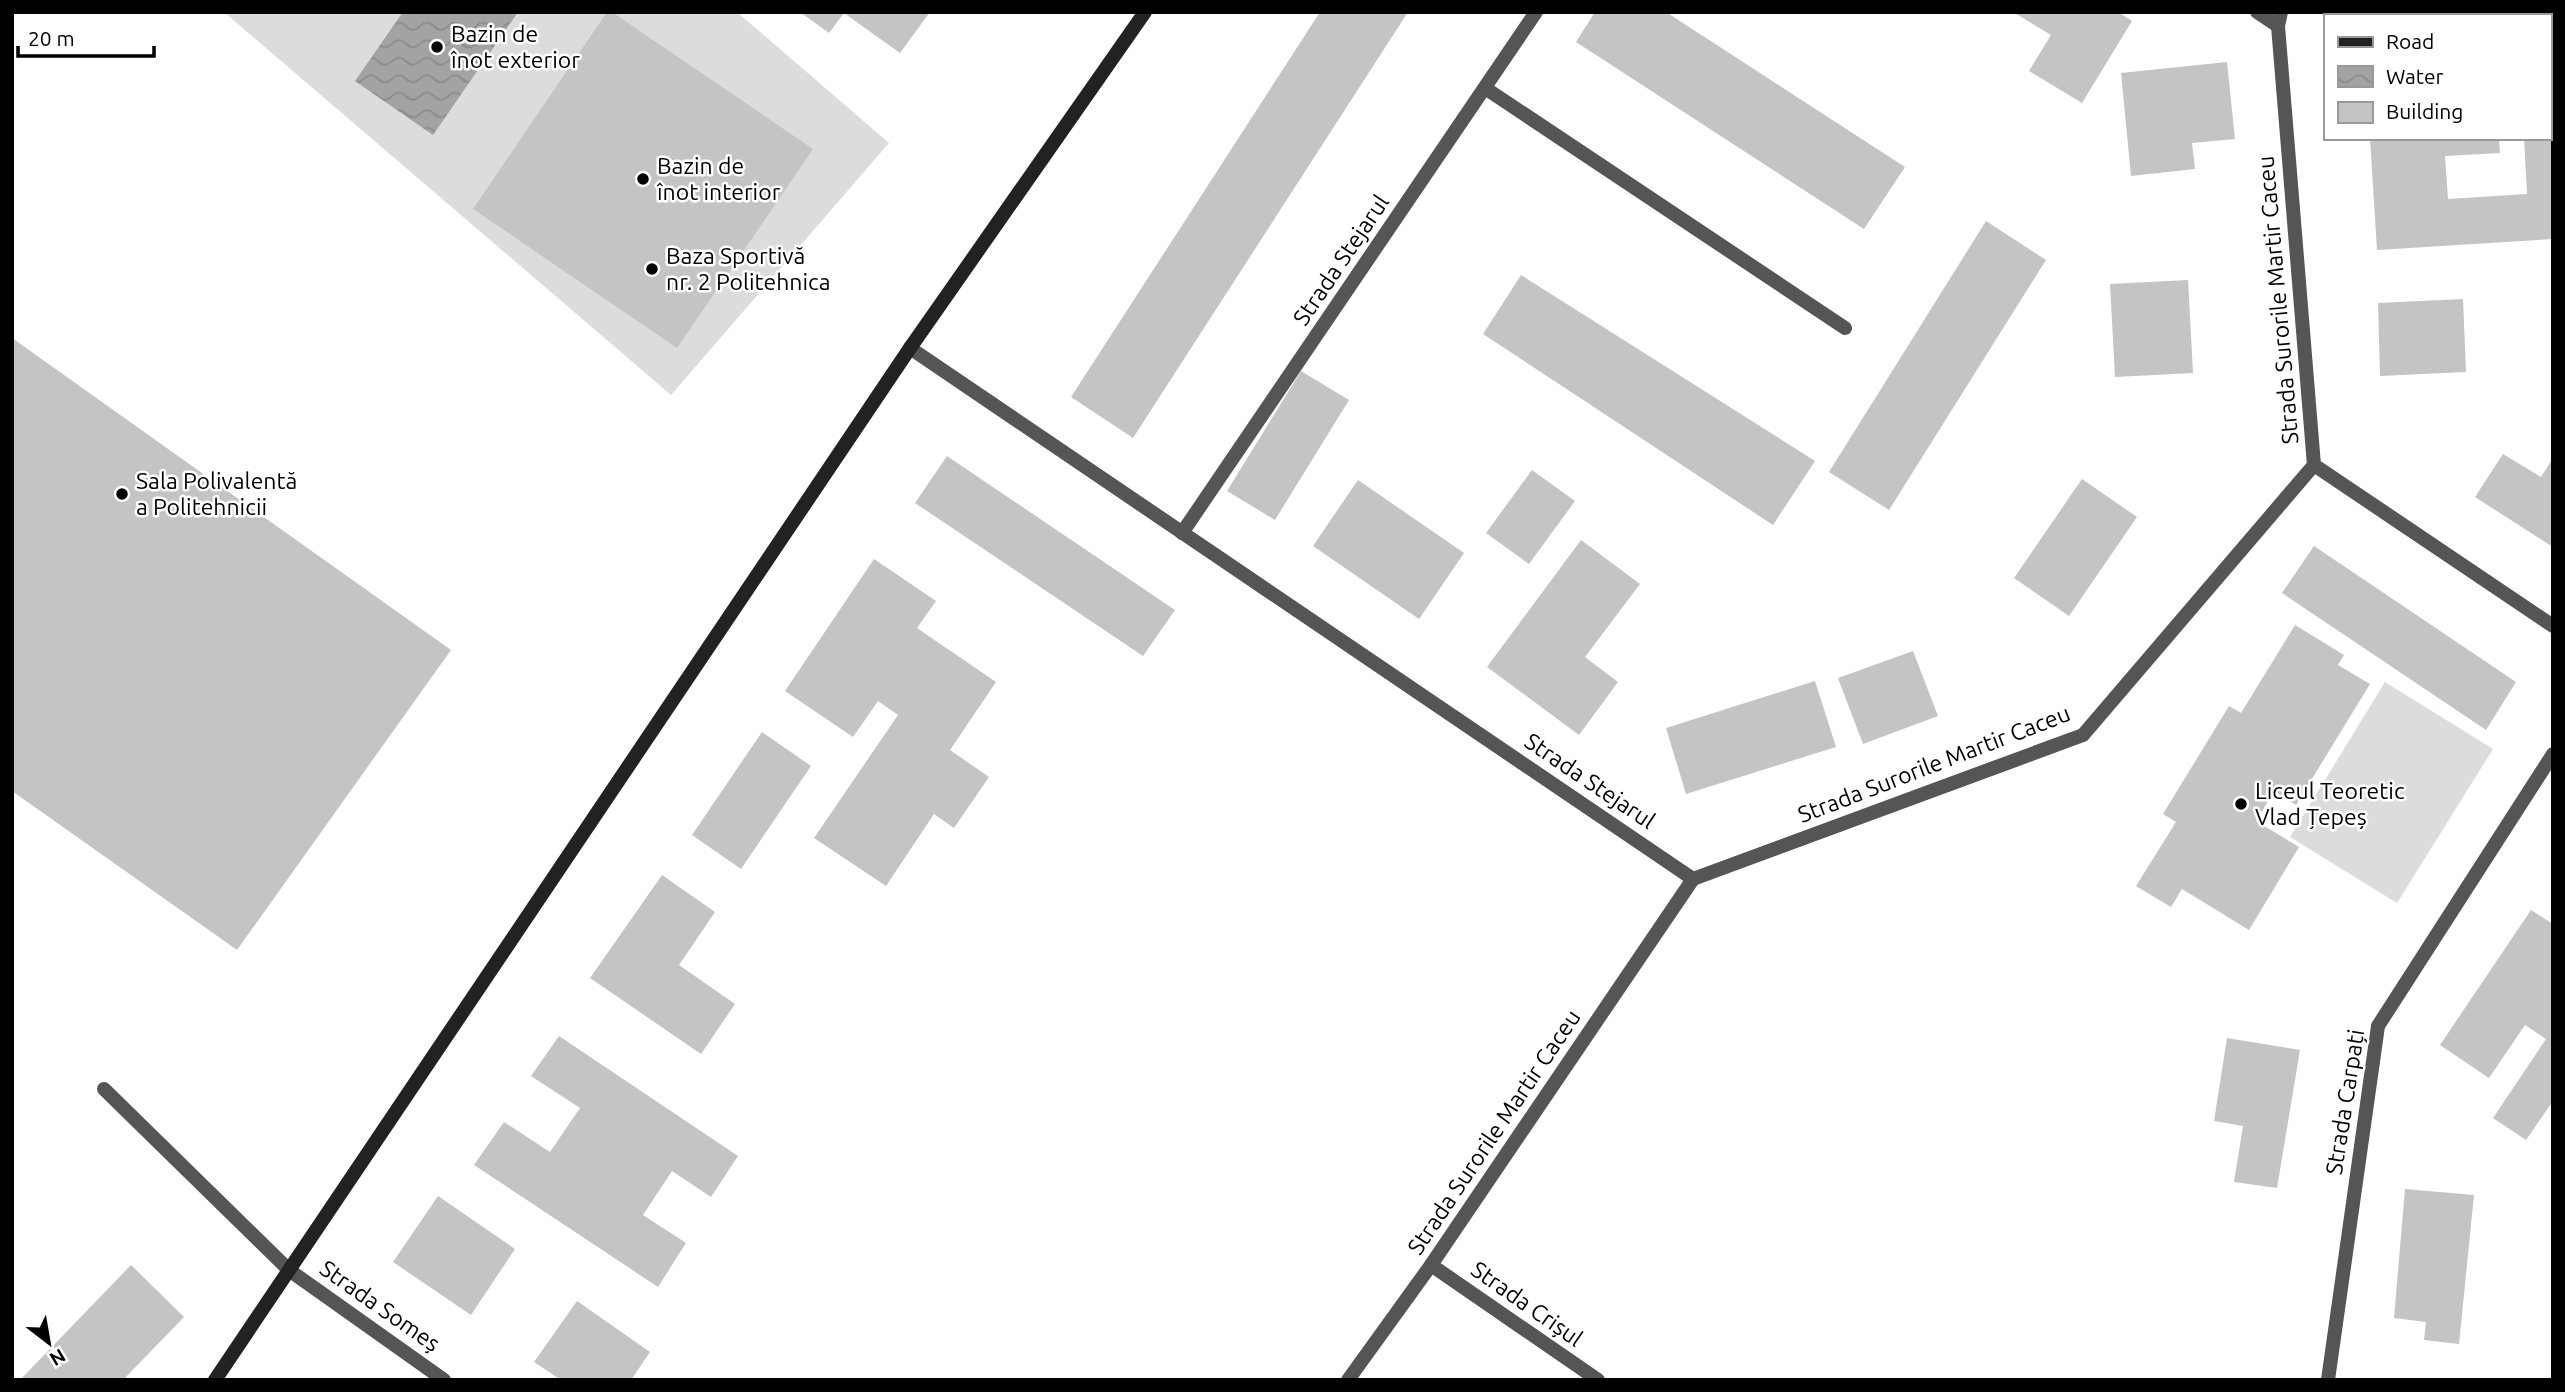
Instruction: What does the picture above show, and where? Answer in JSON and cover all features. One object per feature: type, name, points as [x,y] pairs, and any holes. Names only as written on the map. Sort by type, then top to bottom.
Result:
[{"type":"street","points":[[215,1380],[910,348],[1145,12]]},
{"type":"street","name":"Strada Stejarul","points":[[1182,533],[1536,12]]},
{"type":"street","points":[[2257,12],[2279,19]]},
{"type":"street","name":"Strada Surorile Martir Caceu","points":[[1348,1380],[1431,1265],[1693,879],[2083,734],[2314,465],[2279,19]]},
{"type":"street","points":[[1485,88],[1844,328]]},
{"type":"street","name":"Strada Stejarul","points":[[910,348],[1693,879]]},
{"type":"street","points":[[2314,465],[2553,626]]},
{"type":"street","name":"Strada Carpați","points":[[2328,1380],[2378,1026],[2553,754]]},
{"type":"street","name":"Strada Someș","points":[[104,1089],[289,1270],[444,1380]]},
{"type":"street","name":"Strada Crișul","points":[[1431,1265],[1598,1380]]},
{"type":"shaded area","name":"Baza Sportivă nr. 2 Politehnica","points":[[224,12],[737,12],[889,143],[671,395]]},
{"type":"shaded area","points":[[2385,682],[2493,749],[2397,903],[2290,837]]},
{"type":"water","name":"Bazin de înot exterior","points":[[403,12],[518,12],[433,135],[355,81]]},
{"type":"building","name":"Bazin de înot interior","points":[[607,12],[612,12],[813,149],[677,348],[473,209]]},
{"type":"building","points":[[800,12],[930,12],[900,53],[844,13],[829,33]]},
{"type":"building","points":[[1320,12],[1408,12],[1133,438],[1071,397]]},
{"type":"building","points":[[1595,12],[1666,12],[1905,167],[1864,229],[1576,42]]},
{"type":"building","points":[[2013,12],[2118,12],[2132,21],[2082,103],[2029,71],[2051,35]]},
{"type":"building","points":[[2395,12],[2472,12],[2471,14]]},
{"type":"building","points":[[2482,12],[2526,12],[2525,14]]},
{"type":"building","points":[[2227,62],[2235,139],[2192,143],[2195,169],[2131,176],[2121,73]]},
{"type":"building","points":[[2553,99],[2553,239],[2377,250],[2370,140],[2499,140],[2500,153],[2445,156],[2448,199],[2527,194],[2524,140],[2551,140]]},
{"type":"building","points":[[1986,221],[2046,260],[1889,510],[1829,472]]},
{"type":"building","points":[[1521,275],[1815,461],[1773,525],[1483,334]]},
{"type":"building","points":[[2188,280],[2193,373],[2115,377],[2110,284]]},
{"type":"building","points":[[2463,299],[2466,372],[2380,376],[2378,303]]},
{"type":"building","name":"Sala Polivalentă a Politehnicii","points":[[12,338],[451,650],[237,950],[12,791]]},
{"type":"building","points":[[1301,371],[1349,400],[1275,520],[1227,491]]},
{"type":"building","points":[[2503,454],[2541,477],[2553,458],[2553,547],[2475,497]]},
{"type":"building","points":[[947,456],[1175,610],[1143,656],[915,503]]},
{"type":"building","points":[[1532,470],[1575,501],[1529,564],[1486,533]]},
{"type":"building","points":[[2082,479],[2137,517],[2069,616],[2014,578]]},
{"type":"building","points":[[1358,480],[1464,553],[1419,619],[1313,546]]},
{"type":"building","points":[[1581,540],[1640,584],[1585,657],[1618,682],[1579,735],[1487,667]]},
{"type":"building","points":[[2314,546],[2516,682],[2486,730],[2282,593]]},
{"type":"building","points":[[874,559],[936,601],[917,628],[996,682],[950,750],[989,777],[954,828],[934,814],[886,886],[814,838],[898,715],[878,701],[853,737],[785,691]]},
{"type":"building","name":"Liceul Teoretic Vlad Țepeș","points":[[2295,625],[2344,655],[2338,665],[2370,684],[2296,805],[2274,791],[2256,821],[2299,847],[2249,930],[2182,889],[2171,907],[2136,886],[2176,822],[2163,814],[2229,706],[2241,713]]},
{"type":"building","points":[[1913,651],[1938,716],[1863,744],[1838,678]]},
{"type":"building","points":[[1815,681],[1836,747],[1686,794],[1666,728]]},
{"type":"building","points":[[762,732],[811,766],[741,869],[692,835]]},
{"type":"building","points":[[662,875],[715,912],[679,965],[735,1004],[701,1054],[590,978]]},
{"type":"building","points":[[2531,910],[2553,924],[2553,1101],[2526,1140],[2493,1118],[2546,1039],[2525,1025],[2489,1078],[2440,1045]]},
{"type":"building","points":[[559,1036],[738,1156],[711,1197],[672,1171],[643,1215],[686,1243],[658,1287],[474,1165],[504,1122],[550,1152],[580,1108],[531,1076]]},
{"type":"building","points":[[2227,1038],[2300,1050],[2277,1188],[2234,1182],[2243,1126],[2214,1121]]},
{"type":"building","points":[[2405,1189],[2474,1195],[2459,1344],[2424,1340],[2426,1322],[2394,1318]]},
{"type":"building","points":[[438,1196],[515,1249],[471,1315],[393,1262]]},
{"type":"building","points":[[131,1265],[184,1317],[123,1380],[20,1380]]},
{"type":"building","points":[[577,1301],[650,1352],[631,1380],[561,1380],[534,1362]]},
{"type":"place","name":"Bazin de înot exterior","points":[[437,47]]},
{"type":"place","name":"Bazin de înot interior","points":[[643,179]]},
{"type":"place","name":"Baza Sportivă nr. 2 Politehnica","points":[[652,269]]},
{"type":"place","name":"Sala Polivalentă a Politehnicii","points":[[122,494]]},
{"type":"place","name":"Liceul Teoretic Vlad Țepeș","points":[[2241,804]]}]
